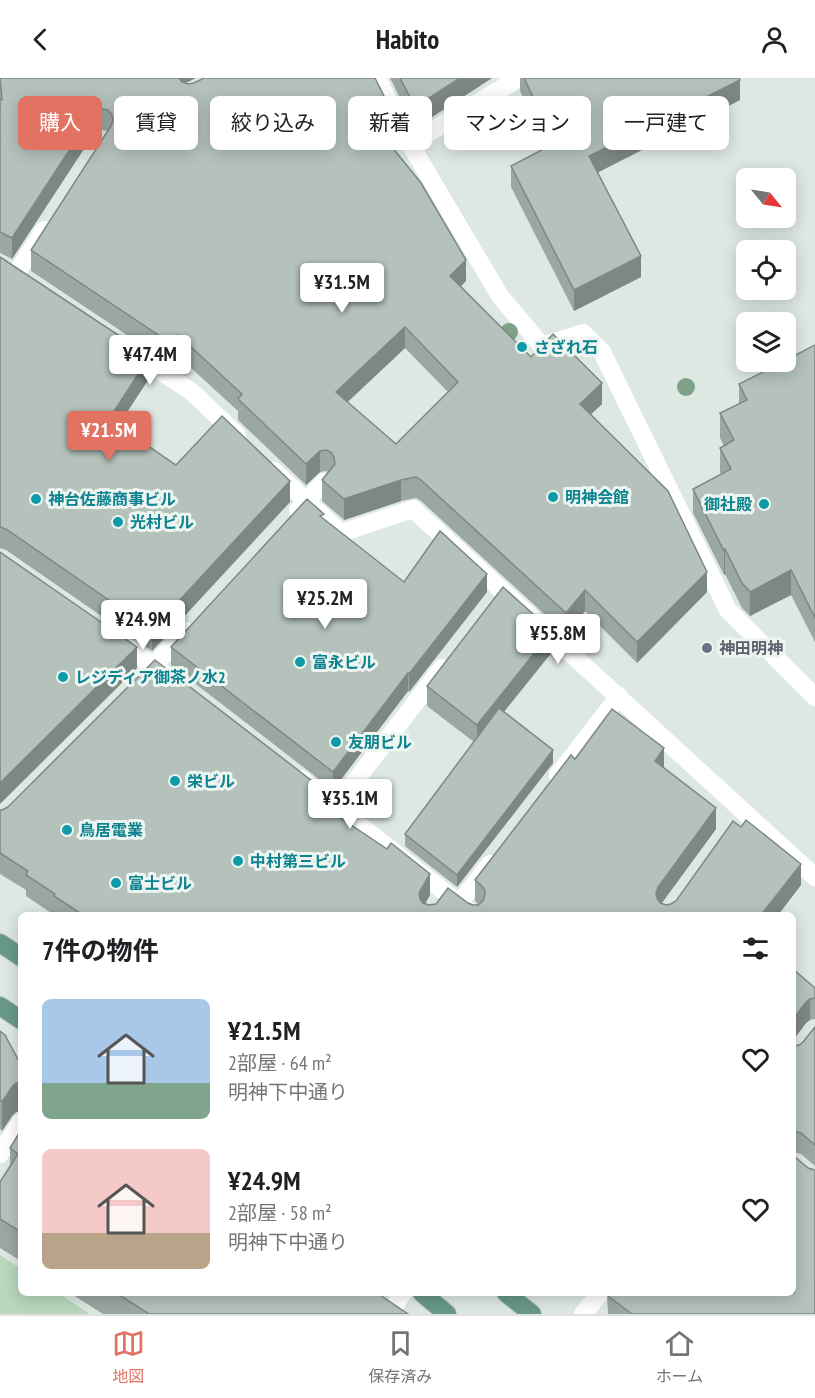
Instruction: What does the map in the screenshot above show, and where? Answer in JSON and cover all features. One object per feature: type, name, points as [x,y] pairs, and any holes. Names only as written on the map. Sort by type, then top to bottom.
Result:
[{"type":"main road","points":[[0,943],[18,955]]},
{"type":"main road","points":[[0,1006],[18,1018]]},
{"type":"main road","points":[[426,1296],[447,1314]]},
{"type":"main road","points":[[510,1296],[532,1314]]},
{"type":"street","points":[[377,78],[386,96]]},
{"type":"street","points":[[432,131],[519,78]]},
{"type":"street","points":[[414,150],[500,296],[542,346],[583,333],[602,352],[728,610],[815,697]]},
{"type":"street","points":[[0,264],[21,277],[53,217]]},
{"type":"street","points":[[114,339],[192,392],[249,447]]},
{"type":"street","points":[[265,462],[341,533],[413,509],[498,595],[619,696],[815,877]]},
{"type":"street","points":[[290,519],[324,482]]},
{"type":"street","points":[[130,690],[194,623]]},
{"type":"street","points":[[106,633],[179,686]]},
{"type":"street","points":[[336,806],[452,656]]},
{"type":"street","points":[[546,790],[619,696]]},
{"type":"street","points":[[290,770],[336,806],[446,901],[468,912]]},
{"type":"street","points":[[729,829],[742,810]]},
{"type":"street","points":[[446,901],[503,847]]},
{"type":"street","points":[[0,1154],[18,1127]]},
{"type":"street","points":[[389,1314],[401,1296]]},
{"type":"street","points":[[583,1314],[598,1296]]},
{"type":"green space","points":[[0,1255],[18,1267],[18,1296],[63,1296],[90,1314],[0,1314]]},
{"type":"building","points":[[0,78],[179,78],[188,84],[204,78],[375,78],[384,96],[348,96],[348,150],[394,150],[421,183],[466,260],[450,276],[531,357],[553,334],[602,383],[580,404],[668,491],[707,572],[637,642],[585,590],[566,613],[416,477],[344,499],[322,480],[335,464],[331,452],[320,451],[306,464],[238,399],[242,394],[178,335],[172,344],[31,250],[96,150],[102,150],[102,140],[113,121],[108,110],[102,109],[102,96],[18,96],[18,150],[69,150],[12,238],[0,232],[0,99],[2,100]],"holes":[[[405,327],[458,382],[396,444],[336,392]]]},
{"type":"building","points":[[400,78],[460,78],[432,96],[409,96]]},
{"type":"building","points":[[524,78],[739,78],[740,80],[708,96],[603,96],[603,149],[589,156],[641,256],[574,290],[511,166],[542,150],[591,150],[591,96],[533,96]]},
{"type":"building","points":[[0,257],[150,356],[109,419],[176,465],[222,416],[290,481],[152,630],[0,527]]},
{"type":"building","name":"御社殿","points":[[815,345],[815,618],[791,570],[750,592],[742,583],[725,549],[724,551],[693,489],[731,469],[720,448],[734,440],[720,413],[747,400],[739,384],[763,372],[796,372],[796,355]]},
{"type":"building","points":[[307,499],[324,514],[320,516],[404,582],[440,531],[487,574],[333,772],[171,647]]},
{"type":"building","points":[[0,552],[137,647],[0,783]]},
{"type":"building","points":[[503,587],[552,631],[477,725],[427,686]]},
{"type":"building","points":[[155,660],[320,787],[311,798],[387,849],[391,843],[430,874],[419,893],[423,903],[429,905],[436,904],[448,888],[473,905],[478,905],[483,901],[485,890],[475,880],[571,755],[575,759],[612,709],[664,748],[655,761],[716,808],[658,887],[656,893],[660,903],[666,905],[676,901],[733,821],[741,827],[746,820],[801,864],[763,912],[78,912],[26,875],[28,871],[0,853],[0,810],[8,807]]},
{"type":"building","points":[[499,708],[553,750],[457,875],[405,834]]},
{"type":"building","points":[[796,972],[815,988],[815,998],[806,1002],[796,1015]]},
{"type":"building","points":[[815,1027],[815,1145],[796,1132],[796,1046],[803,1042]]},
{"type":"building","points":[[0,1031],[5,1035],[18,1059],[18,1083],[12,1087],[2,1102],[0,1100]]},
{"type":"building","points":[[18,1135],[18,1154],[10,1148]]},
{"type":"building","points":[[18,1154],[18,1230],[0,1219],[0,1182]]},
{"type":"building","points":[[796,1158],[808,1168],[815,1170],[815,1314],[632,1314],[608,1296],[796,1296]]},
{"type":"building","points":[[121,1296],[381,1296],[408,1314],[149,1314]]},
{"type":"place","name":"さざれ石","points":[[522,347]]},
{"type":"place","name":"明神会館","points":[[553,497]]},
{"type":"place","name":"神台佐藤商事ビル","points":[[36,499]]},
{"type":"place","name":"御社殿","points":[[764,504]]},
{"type":"place","name":"光村ビル","points":[[118,522]]},
{"type":"place","name":"神田明神","points":[[707,648]]},
{"type":"place","name":"富永ビル","points":[[300,662]]},
{"type":"place","name":"レジディア御茶ノ水2","points":[[63,677]]},
{"type":"place","name":"友朋ビル","points":[[336,742]]},
{"type":"place","name":"栄ビル","points":[[175,781]]},
{"type":"place","name":"鳥居電業","points":[[67,830]]},
{"type":"place","name":"中村第三ビル","points":[[238,861]]},
{"type":"place","name":"富士ビル","points":[[116,883]]}]
